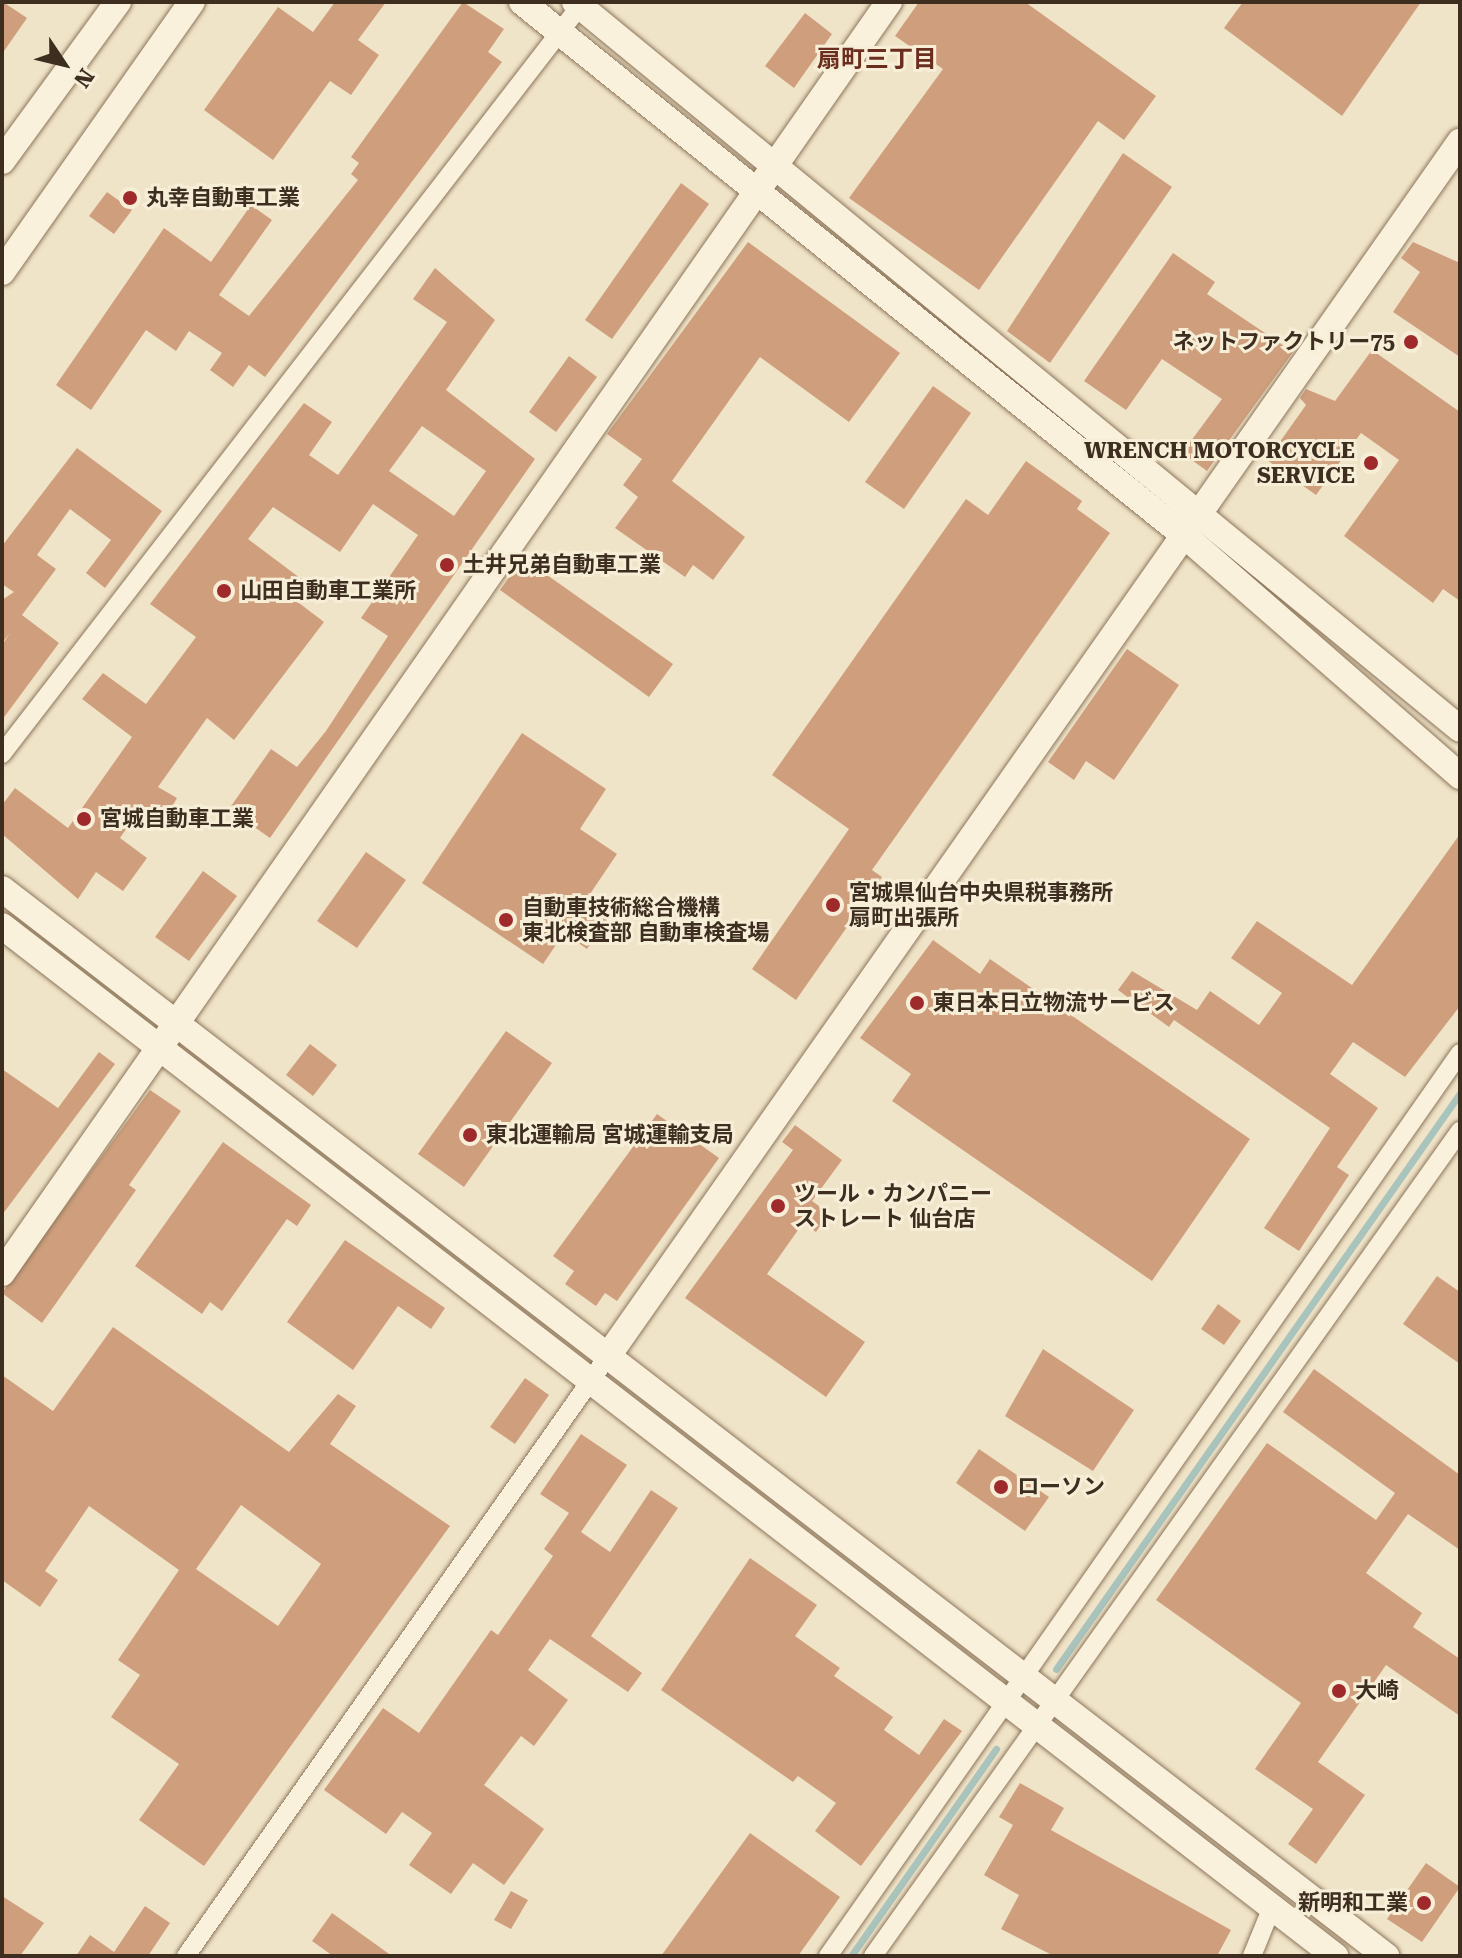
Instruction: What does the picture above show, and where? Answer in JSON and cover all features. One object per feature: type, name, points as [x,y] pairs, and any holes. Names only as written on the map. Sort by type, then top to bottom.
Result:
[{"type":"street","points":[[2,161],[118,2]]},
{"type":"street","points":[[2,272],[192,2]]},
{"type":"street","points":[[522,2],[1185,536],[1460,776]]},
{"type":"street","points":[[2,1273],[889,2]]},
{"type":"street","points":[[2,754],[560,33],[578,4],[1203,511],[1460,729]]},
{"type":"street","points":[[186,1956],[1460,142]]},
{"type":"street","points":[[2,889],[168,1036],[592,1381],[1335,1956]]},
{"type":"street","points":[[2,926],[168,1036],[610,1353],[1386,1956]]},
{"type":"street","points":[[828,1956],[1460,1053]]},
{"type":"street","points":[[873,1956],[1057,1702],[1460,1131]]},
{"type":"street","points":[[1252,1956],[1272,1907]]},
{"type":"building","points":[[2,2],[27,18],[2,54]]},
{"type":"building","points":[[335,2],[386,2],[358,40],[379,55],[351,95],[330,81],[273,160],[204,110],[278,7],[313,32]]},
{"type":"building","points":[[463,2],[504,29],[488,52],[502,62],[265,377],[249,365],[233,387],[210,370],[222,353],[189,331],[176,351],[146,330],[91,410],[56,385],[164,228],[211,262],[251,205],[272,220],[219,295],[249,316],[358,180],[351,174],[359,163],[351,157]]},
{"type":"building","points":[[919,2],[1025,2],[1156,96],[1124,140],[1098,121],[979,290],[849,198],[943,69],[895,36]]},
{"type":"building","points":[[1243,2],[1421,2],[1342,116],[1224,28]]},
{"type":"building","points":[[805,13],[832,34],[794,88],[765,66]]},
{"type":"building","points":[[1123,153],[1172,187],[1050,363],[1007,331]]},
{"type":"building","points":[[681,183],[709,204],[612,339],[585,320]]},
{"type":"building","points":[[107,192],[132,210],[114,234],[89,216]]},
{"type":"building","points":[[748,242],[900,353],[849,422],[760,357],[672,481],[745,537],[713,580],[693,565],[685,577],[615,528],[638,497],[623,485],[642,459],[607,434]]},
{"type":"building","points":[[1413,242],[1460,263],[1460,357],[1393,312],[1420,272],[1401,258]]},
{"type":"building","points":[[1173,253],[1215,282],[1207,294],[1293,352],[1207,471],[1182,453],[1222,399],[1162,359],[1126,410],[1084,381]]},
{"type":"building","points":[[435,268],[495,320],[446,390],[535,459],[270,838],[229,809],[271,749],[297,767],[326,731],[388,636],[361,618],[418,535],[373,504],[340,552],[273,507],[248,539],[308,584],[295,600],[324,622],[234,740],[207,718],[158,787],[177,798],[162,824],[139,810],[120,838],[147,858],[123,891],[96,872],[78,899],[2,834],[2,805],[15,788],[68,828],[132,737],[82,699],[103,673],[146,704],[196,637],[150,604],[304,403],[332,422],[309,455],[338,475],[447,322],[413,299]],"holes":[[[422,426],[486,471],[454,516],[389,471]]]},
{"type":"building","points":[[1372,350],[1460,412],[1460,601],[1443,589],[1433,603],[1344,536],[1399,460],[1361,433],[1316,495],[1267,460],[1306,405],[1300,398],[1306,389],[1335,401]]},
{"type":"building","points":[[569,356],[597,377],[556,432],[529,412]]},
{"type":"building","points":[[933,386],[971,413],[904,509],[865,482]]},
{"type":"building","points":[[77,448],[162,511],[105,588],[86,573],[111,540],[70,509],[37,555],[56,569],[22,615],[59,643],[2,720],[2,645],[10,633],[2,643],[2,600],[14,592],[2,584],[2,546]]},
{"type":"building","points":[[1026,461],[1082,501],[1077,509],[1110,533],[872,870],[882,877],[796,1000],[752,969],[849,829],[772,775],[966,499],[988,515]]},
{"type":"building","points":[[523,558],[673,664],[649,697],[500,590]]},
{"type":"building","points":[[1127,649],[1179,685],[1114,780],[1086,761],[1074,780],[1048,762]]},
{"type":"building","points":[[522,733],[606,789],[580,829],[617,854],[590,894],[613,911],[587,949],[564,933],[543,964],[422,883]]},
{"type":"building","points":[[1460,834],[1460,1006],[1405,1077],[1353,1042],[1330,1074],[1378,1108],[1337,1167],[1349,1175],[1299,1251],[1264,1228],[1330,1128],[1174,1020],[1169,1027],[1118,990],[1132,971],[1197,1010],[1210,991],[1259,1025],[1282,993],[1231,958],[1257,921],[1352,985]]},
{"type":"building","points":[[366,852],[406,880],[357,948],[317,921]]},
{"type":"building","points":[[203,871],[237,896],[189,961],[155,937]]},
{"type":"building","points":[[933,940],[980,974],[990,959],[1250,1139],[1152,1281],[892,1101],[911,1074],[860,1038]]},
{"type":"building","points":[[506,1031],[552,1063],[464,1187],[418,1154]]},
{"type":"building","points":[[310,1044],[337,1065],[313,1096],[286,1075]]},
{"type":"building","points":[[99,1052],[115,1064],[2,1215],[2,1069],[58,1108]]},
{"type":"building","points":[[150,1090],[181,1111],[129,1185],[136,1190],[42,1323],[2,1293]]},
{"type":"building","points":[[657,1114],[719,1158],[617,1301],[605,1293],[596,1306],[565,1284],[574,1271],[553,1256]]},
{"type":"building","points":[[795,1125],[842,1160],[812,1201],[829,1213],[816,1232],[803,1223],[767,1274],[865,1342],[826,1397],[685,1298],[793,1150],[782,1142]]},
{"type":"building","points":[[223,1142],[311,1205],[297,1226],[287,1219],[222,1311],[210,1302],[202,1314],[135,1266]]},
{"type":"building","points":[[345,1240],[445,1308],[431,1329],[398,1306],[353,1370],[287,1322]]},
{"type":"building","points":[[1437,1276],[1460,1292],[1460,1364],[1403,1324]]},
{"type":"building","points":[[1218,1304],[1241,1321],[1224,1345],[1201,1329]]},
{"type":"building","points":[[113,1327],[289,1452],[338,1394],[356,1406],[330,1444],[450,1526],[204,1866],[139,1820],[179,1764],[111,1717],[140,1675],[118,1660],[179,1570],[89,1506],[45,1571],[58,1580],[40,1607],[2,1580],[2,1375],[53,1411]],"holes":[[[241,1505],[321,1564],[278,1626],[196,1569]]]},
{"type":"building","points":[[1043,1349],[1134,1410],[1093,1471],[1005,1416]]},
{"type":"building","points":[[1314,1369],[1460,1475],[1460,1550],[1408,1514],[1366,1573],[1422,1613],[1413,1627],[1460,1659],[1460,1716],[1386,1665],[1318,1762],[1365,1795],[1316,1864],[1288,1844],[1313,1809],[1255,1769],[1301,1703],[1156,1600],[1267,1443],[1376,1520],[1395,1493],[1283,1412]]},
{"type":"building","points":[[525,1378],[549,1395],[515,1444],[490,1427]]},
{"type":"building","points":[[581,1434],[627,1465],[581,1532],[610,1552],[651,1490],[678,1508],[591,1636],[642,1673],[628,1692],[550,1639],[528,1670],[568,1700],[534,1746],[521,1736],[484,1785],[544,1829],[504,1885],[473,1863],[451,1894],[409,1865],[432,1833],[402,1812],[386,1834],[324,1790],[383,1708],[419,1733],[491,1630],[498,1635],[553,1556],[544,1549],[569,1513],[540,1494]]},
{"type":"building","points":[[979,1449],[1049,1497],[1025,1531],[956,1483]]},
{"type":"building","points":[[750,1558],[817,1605],[795,1636],[840,1668],[834,1676],[893,1717],[884,1730],[919,1755],[944,1719],[962,1731],[861,1866],[815,1831],[836,1803],[798,1776],[793,1782],[661,1690]]},
{"type":"building","points":[[1020,1783],[1064,1808],[1051,1830],[1231,1930],[1217,1956],[1054,1956],[1001,1929],[1019,1895],[984,1875],[1013,1825],[999,1817]]},
{"type":"building","points":[[750,1833],[840,1897],[798,1956],[661,1956]]},
{"type":"building","name":"新明和工業","points":[[1426,1863],[1460,1887],[1422,1942],[1387,1919]]},
{"type":"building","points":[[511,1891],[528,1900],[511,1929],[494,1920]]},
{"type":"building","points":[[2,1896],[44,1923],[20,1956],[2,1956]]},
{"type":"building","points":[[145,1906],[170,1923],[148,1956],[76,1956],[90,1935],[114,1952]]},
{"type":"building","points":[[332,1913],[392,1956],[333,1956],[312,1941]]},
{"type":"waterway","points":[[1056,1669],[1460,1093]]},
{"type":"waterway","points":[[851,1956],[996,1749]]},
{"type":"place","name":"丸幸自動車工業","points":[[130,198]]},
{"type":"place","name":"ネットファクトリー75","points":[[1411,342]]},
{"type":"place","name":"WRENCH MOTORCYCLE SERVICE","points":[[1371,463]]},
{"type":"place","name":"土井兄弟自動車工業","points":[[447,565]]},
{"type":"place","name":"山田自動車工業所","points":[[224,591]]},
{"type":"place","name":"宮城自動車工業","points":[[84,819]]},
{"type":"place","name":"宮城県仙台中央県税事務所 扇町出張所","points":[[833,905]]},
{"type":"place","name":"自動車技術総合機構 東北検査部 自動車検査場","points":[[506,920]]},
{"type":"place","name":"東日本日立物流サービス","points":[[917,1003]]},
{"type":"place","name":"東北運輸局 宮城運輸支局","points":[[470,1135]]},
{"type":"place","name":"ツール・カンパニー ストレート 仙台店","points":[[778,1206]]},
{"type":"place","name":"ローソン","points":[[1001,1487]]},
{"type":"place","name":"大崎","points":[[1339,1691]]},
{"type":"place","name":"新明和工業","points":[[1424,1903]]},
{"type":"district","name":"扇町三丁目","points":[[877,60]]}]
